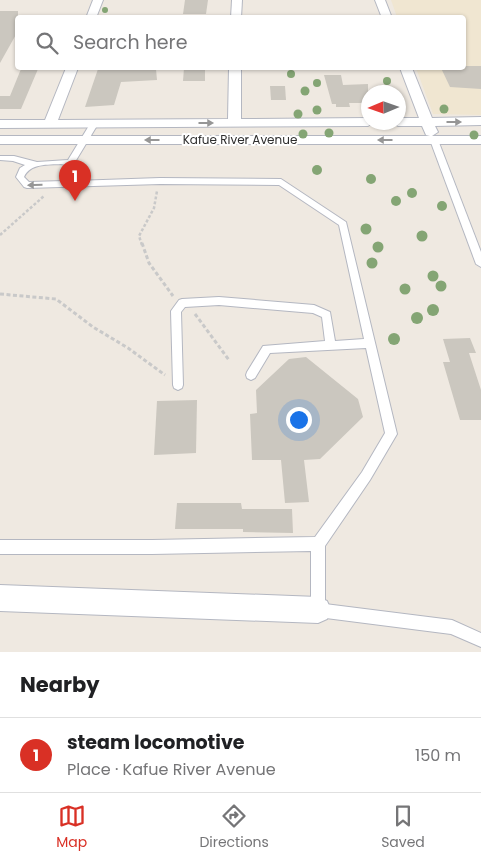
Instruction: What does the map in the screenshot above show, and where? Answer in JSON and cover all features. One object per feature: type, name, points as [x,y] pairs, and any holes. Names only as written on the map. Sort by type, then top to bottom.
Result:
[{"type":"street","points":[[92,15],[98,0]]},
{"type":"street","points":[[236,15],[237,0]]},
{"type":"street","points":[[380,0],[386,15]]},
{"type":"street","points":[[50,124],[71,70]]},
{"type":"street","points":[[234,123],[235,70]]},
{"type":"street","points":[[407,70],[434,140]]},
{"type":"street","points":[[406,122],[481,121]]},
{"type":"street","name":"Kafue River Avenue","points":[[0,124],[361,122]]},
{"type":"street","name":"Kafue River Avenue","points":[[0,140],[481,140]]},
{"type":"street","points":[[0,598],[318,610]]},
{"type":"lane","points":[[71,162],[94,124]]},
{"type":"lane","points":[[434,140],[481,264]]},
{"type":"lane","points":[[0,158],[14,157],[31,164],[71,162],[77,167],[78,174],[85,184]]},
{"type":"lane","points":[[31,164],[20,173],[23,183],[27,185],[160,181],[281,182],[343,224],[391,434],[366,476],[318,544],[318,610],[452,627],[481,640]]},
{"type":"lane","points":[[61,184],[78,174]]},
{"type":"lane","points":[[178,385],[176,311],[182,303],[219,301],[314,309],[327,315],[331,346]]},
{"type":"lane","points":[[251,375],[267,349],[371,344]]},
{"type":"lane","points":[[0,547],[318,544]]},
{"type":"path","points":[[160,181],[154,208],[139,236],[149,263],[172,296],[192,310],[229,360]]},
{"type":"path","points":[[0,235],[61,184]]},
{"type":"path","points":[[0,294],[56,299],[93,327],[141,357],[178,385]]},
{"type":"shaded area","points":[[391,0],[481,0],[481,115],[433,114],[417,70],[466,70],[466,15],[396,15]]},
{"type":"building","points":[[185,0],[208,0],[206,14],[183,14]]},
{"type":"building","points":[[0,11],[18,11],[18,15],[15,15],[15,36],[0,63]]},
{"type":"building","points":[[466,66],[481,66],[481,89],[450,87],[442,70],[466,70]]},
{"type":"building","points":[[21,70],[38,70],[21,109],[0,109],[0,96],[10,96]]},
{"type":"building","points":[[98,70],[156,70],[157,80],[121,82],[114,105],[85,107]]},
{"type":"building","points":[[184,70],[205,70],[205,81],[183,81]]},
{"type":"building","points":[[324,75],[341,75],[343,85],[368,84],[361,85],[361,103],[349,103],[350,107],[336,107],[336,104],[332,104]]},
{"type":"building","points":[[270,86],[285,86],[286,100],[271,100]]},
{"type":"building","points":[[470,338],[476,353],[469,353],[481,390],[481,420],[460,420],[443,362],[450,362],[443,339]]},
{"type":"building","points":[[306,357],[358,399],[363,417],[320,459],[304,460],[309,502],[285,503],[281,460],[252,460],[250,414],[257,413],[256,390],[289,359]]},
{"type":"building","points":[[197,400],[196,453],[154,455],[157,401]]},
{"type":"building","points":[[177,503],[241,503],[242,509],[292,509],[293,533],[243,532],[243,529],[175,529]]},
{"type":"place","name":"steam locomotive","points":[[75,201]]}]
